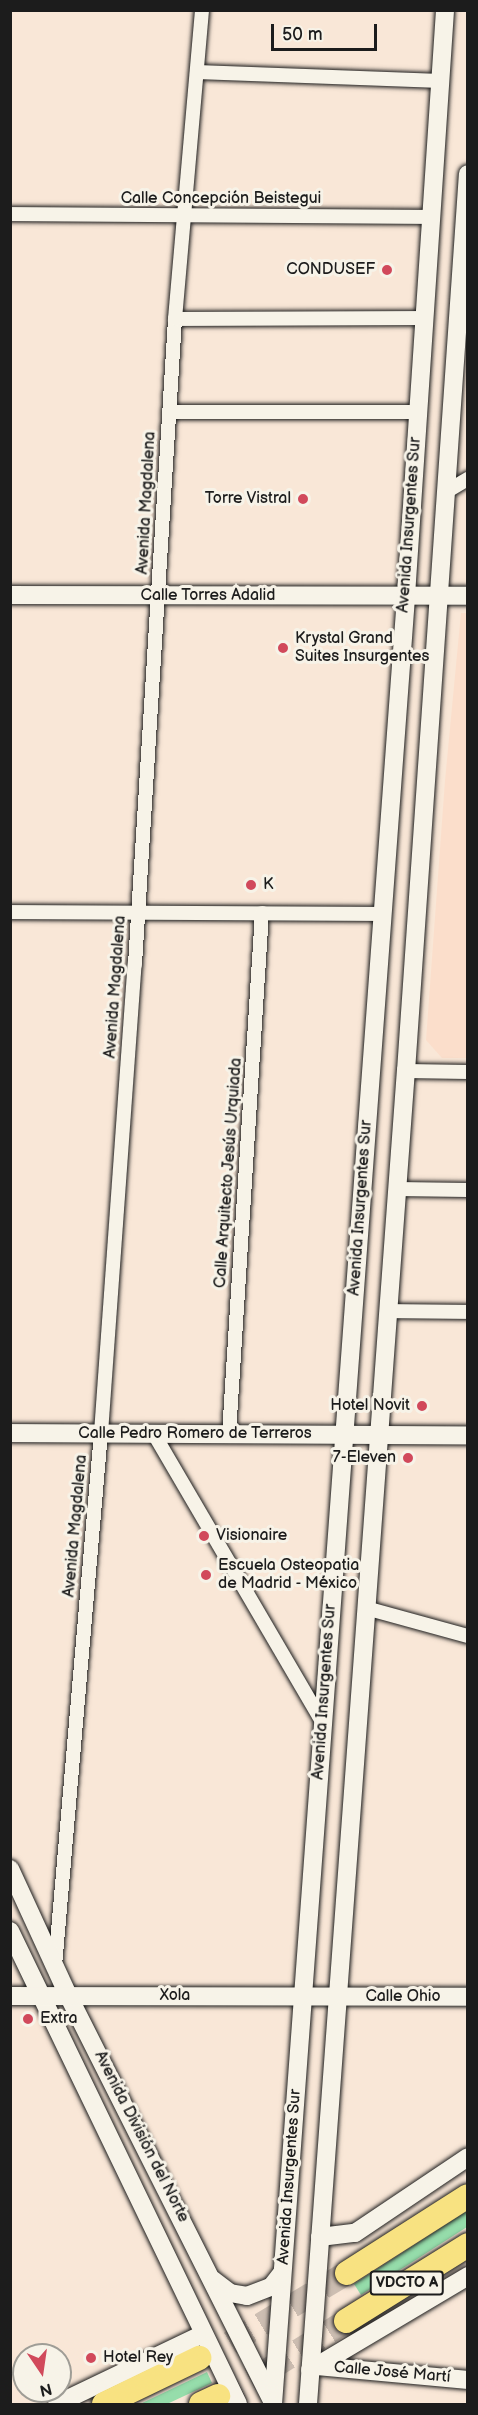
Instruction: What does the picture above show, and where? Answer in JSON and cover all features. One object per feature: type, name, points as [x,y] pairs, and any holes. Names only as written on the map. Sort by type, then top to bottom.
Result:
[{"type":"highway","name":"VDCTO A","points":[[347,2273],[468,2196]]},
{"type":"highway","name":"VDCTO A","points":[[346,2321],[468,2245]]},
{"type":"highway","points":[[104,2404],[200,2358]]},
{"type":"main road","name":"Avenida Insurgentes Sur","points":[[273,2404],[406,596],[446,10]]},
{"type":"main road","name":"Avenida Insurgentes Sur","points":[[308,2404],[313,2368],[320,2237],[398,1188],[438,596],[462,322],[468,174]]},
{"type":"main road","name":"Calle Torres Adalid","points":[[10,595],[468,596]]},
{"type":"main road","name":"Calle Pedro Romero de Terreros","points":[[10,1433],[468,1435]]},
{"type":"main road","name":"Avenida División del Norte","points":[[10,1869],[69,1997],[211,2276],[273,2404]]},
{"type":"main road","name":"Avenida División del Norte","points":[[10,1931],[203,2334],[219,2402]]},
{"type":"main road","name":"Xola","points":[[10,1996],[339,1997]]},
{"type":"main road","name":"Calle Ohio","points":[[339,1997],[468,1996]]},
{"type":"main road","points":[[320,2237],[355,2233],[468,2157]]},
{"type":"main road","points":[[211,2276],[230,2293],[247,2296],[271,2287],[282,2273]]},
{"type":"main road","points":[[313,2368],[468,2276]]},
{"type":"main road","points":[[57,2404],[203,2334]]},
{"type":"main road","name":"Calle José Martí","points":[[313,2368],[468,2380]]},
{"type":"street","name":"Avenida Magdalena","points":[[55,1966],[101,1433],[138,913],[175,319],[202,10]]},
{"type":"street","points":[[197,72],[441,81]]},
{"type":"street","name":"Calle Concepción Beistegui","points":[[10,214],[431,217]]},
{"type":"street","points":[[175,319],[424,318]]},
{"type":"street","points":[[169,412],[418,412]]},
{"type":"street","points":[[446,492],[468,479]]},
{"type":"street","points":[[10,912],[382,914]]},
{"type":"street","name":"Calle Arquitecto Jesús Urquiada","points":[[229,1434],[262,913]]},
{"type":"street","points":[[406,1071],[468,1072]]},
{"type":"street","points":[[398,1188],[468,1190]]},
{"type":"street","points":[[388,1311],[468,1312]]},
{"type":"street","points":[[154,1434],[323,1723]]},
{"type":"street","points":[[366,1608],[468,1636]]},
{"type":"shaded area","points":[[461,613],[468,613],[468,1058],[442,1058],[426,1040],[445,781]]},
{"type":"green space","points":[[467,2211],[467,2227],[361,2295],[354,2284]]},
{"type":"green space","points":[[207,2372],[212,2383],[167,2404],[140,2404]]},
{"type":"tunnel","points":[[199,2358],[230,2343],[347,2273]]},
{"type":"tunnel","points":[[218,2396],[268,2370],[346,2321]]},
{"type":"place","name":"CONDUSEF","points":[[387,270]]},
{"type":"place","name":"Torre Vistral","points":[[303,499]]},
{"type":"place","name":"Krystal Grand Suites Insurgentes","points":[[283,648]]},
{"type":"place","name":"K","points":[[251,885]]},
{"type":"place","name":"Hotel Novit","points":[[422,1406]]},
{"type":"place","name":"7-Eleven","points":[[408,1458]]},
{"type":"place","name":"Visionaire","points":[[204,1536]]},
{"type":"place","name":"Escuela Osteopatia de Madrid - México","points":[[206,1575]]},
{"type":"place","name":"Extra","points":[[28,2019]]},
{"type":"place","name":"Hotel Rey","points":[[91,2358]]}]
